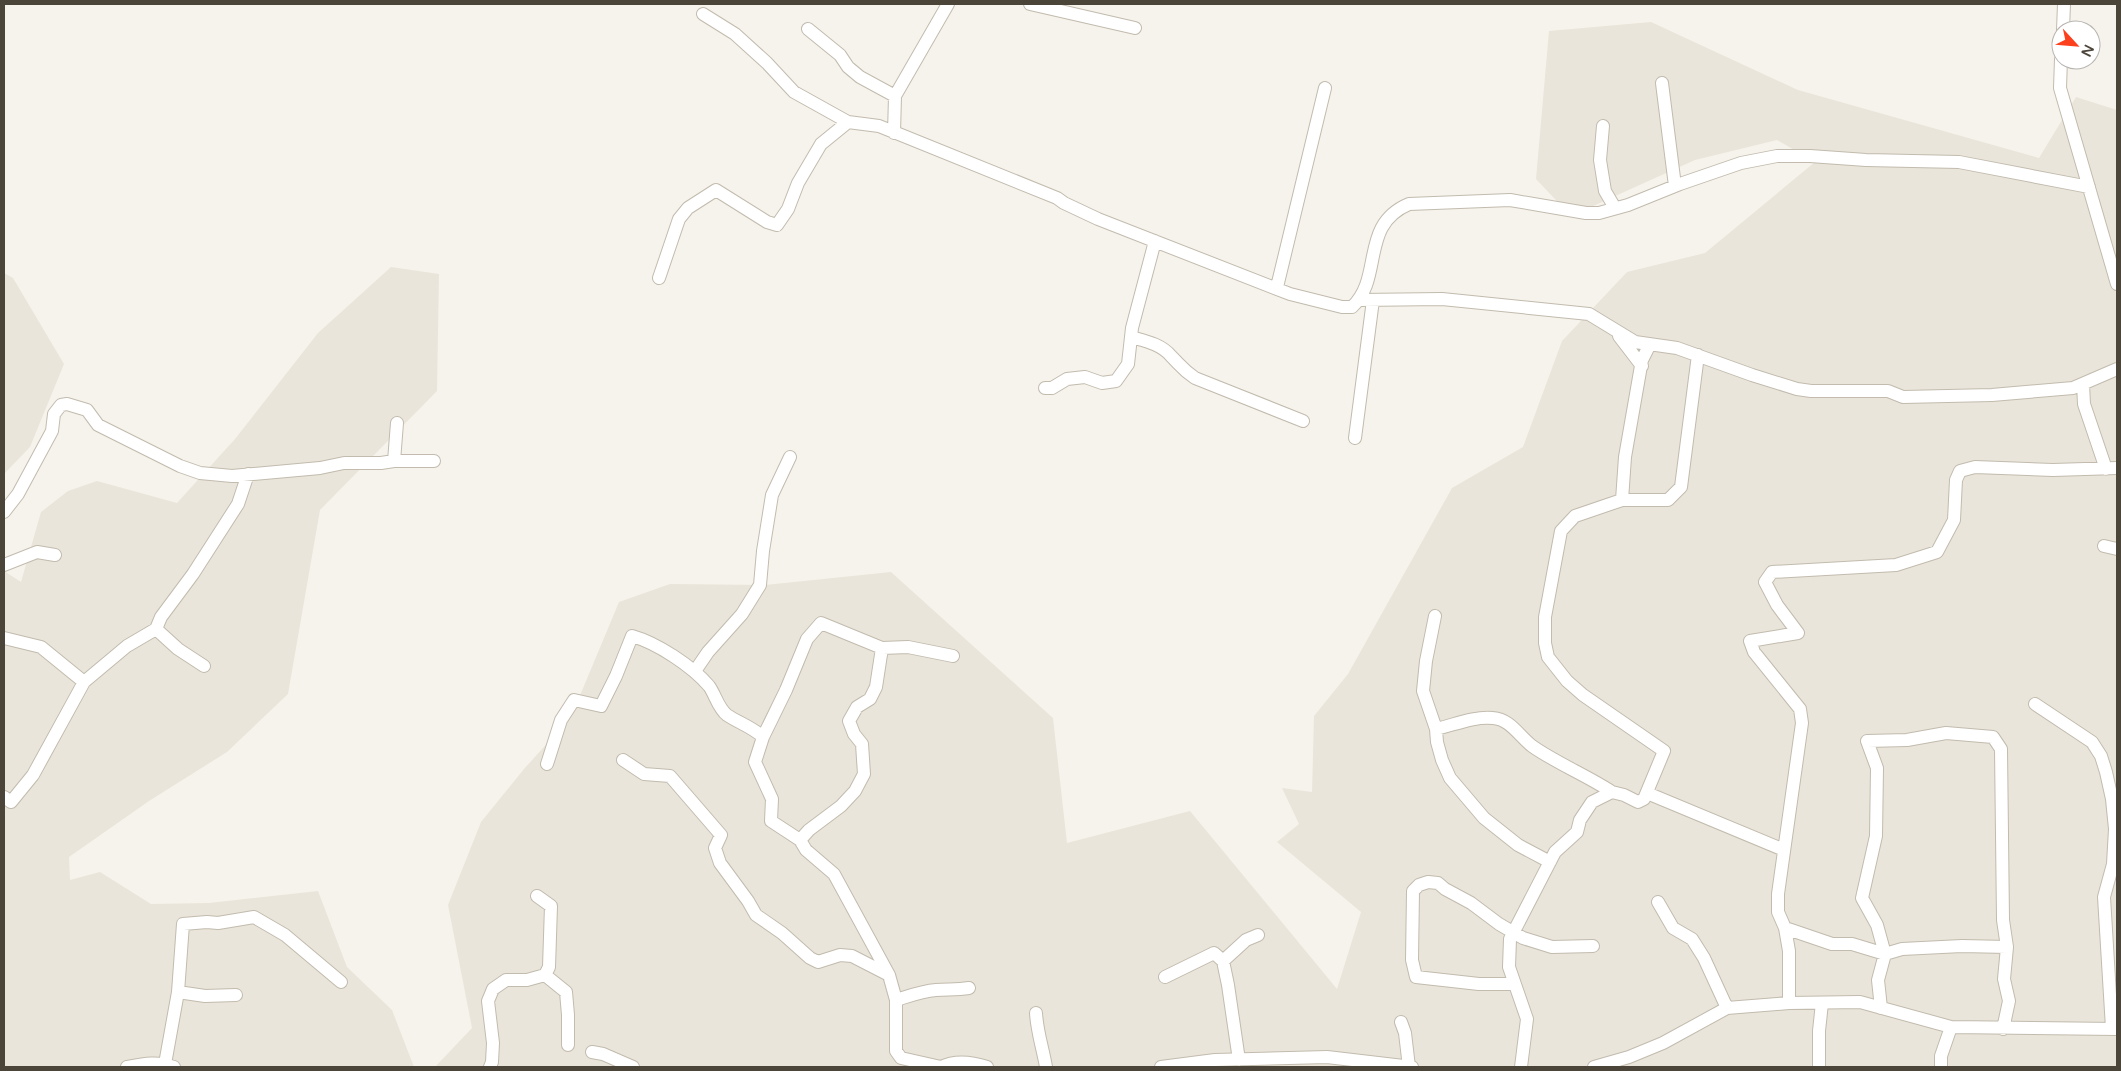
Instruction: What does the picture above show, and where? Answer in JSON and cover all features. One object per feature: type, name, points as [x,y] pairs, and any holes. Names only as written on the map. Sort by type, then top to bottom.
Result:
[{"type":"street","points":[[894,133],[896,96],[948,4]]},
{"type":"street","points":[[1030,4],[1135,28]]},
{"type":"street","points":[[2063,20],[2064,4]]},
{"type":"street","points":[[703,14],[735,34],[767,62],[794,92],[848,122],[879,126],[1057,198],[1098,219],[1277,287],[1290,294],[1342,307],[1352,308],[1360,300],[1365,291],[1380,230],[1388,216],[1397,209],[1409,204],[1510,200],[1586,213],[1599,213],[1628,205],[1741,163],[1778,156],[1959,162],[2089,187]]},
{"type":"street","points":[[808,29],[840,55],[848,67],[860,77],[896,96]]},
{"type":"street","points":[[2061,70],[2060,88],[2117,284]]},
{"type":"street","points":[[1662,83],[1676,186]]},
{"type":"street","points":[[1277,287],[1325,88]]},
{"type":"street","points":[[659,278],[679,219],[688,208],[716,190],[767,222],[777,225],[788,210],[798,183],[821,144],[848,122]]},
{"type":"street","points":[[1603,126],[1600,160],[1604,191],[1614,208]]},
{"type":"street","points":[[1045,388],[1052,388],[1067,379],[1085,377],[1102,383],[1116,381],[1128,364],[1131,337],[1154,240]]},
{"type":"street","points":[[1360,300],[1442,299],[1589,314],[1635,342],[1677,348],[1752,375],[1797,389],[1811,391],[1888,391],[1904,397],[1992,395],[2073,388],[2117,369]]},
{"type":"street","points":[[1355,438],[1373,300]]},
{"type":"street","points":[[1614,329],[1642,366]]},
{"type":"street","points":[[1131,337],[1152,342],[1170,354],[1180,368],[1195,378],[1303,421]]},
{"type":"street","points":[[1622,500],[1625,457],[1642,360],[1650,344]]},
{"type":"street","points":[[1436,729],[1484,718],[1494,718],[1509,723],[1516,733],[1532,746],[1612,792],[1624,795],[1638,802],[1644,799],[1664,751],[1583,695],[1566,681],[1548,657],[1545,642],[1545,617],[1560,531],[1574,516],[1622,500],[1668,500],[1681,487],[1698,355]]},
{"type":"street","points":[[1789,1003],[1789,951],[1785,928],[1778,912],[1778,894],[1802,723],[1800,709],[1754,652],[1750,641],[1798,633],[1765,582],[1772,572],[1896,565],[1937,552],[1954,520],[1956,480],[1960,471],[1975,467],[2112,469],[2084,404],[2083,384]]},
{"type":"street","points":[[4,512],[18,494],[52,431],[54,414],[61,405],[67,404],[86,410],[98,425],[193,471],[232,476],[320,468],[344,463],[381,463],[402,460],[434,461]]},
{"type":"street","points":[[394,461],[397,423]]},
{"type":"street","points":[[695,671],[708,652],[742,614],[760,585],[763,551],[772,495],[790,458]]},
{"type":"street","points":[[6,803],[33,776],[84,682],[127,646],[156,629],[161,617],[193,574],[238,504],[248,474]]},
{"type":"street","points":[[2104,546],[2117,549]]},
{"type":"street","points":[[4,565],[37,552],[55,555]]},
{"type":"street","points":[[1435,616],[1426,662],[1423,691],[1436,729],[1437,742],[1450,778],[1478,812],[1518,845],[1550,862]]},
{"type":"street","points":[[953,656],[908,647],[882,648],[821,623],[807,639],[786,690],[763,737],[755,762],[772,799],[771,821],[800,840],[806,850],[834,874],[889,975],[896,1000],[896,1051],[901,1058],[941,1067],[954,1063],[987,1067]]},
{"type":"street","points":[[156,629],[178,649],[204,666]]},
{"type":"street","points":[[547,764],[561,720],[574,700],[601,706],[616,676],[632,636],[644,639],[695,671],[710,688],[726,714],[754,728],[763,737]]},
{"type":"street","points":[[4,638],[41,647],[84,682]]},
{"type":"street","points":[[800,840],[809,830],[841,806],[856,791],[864,774],[862,744],[854,734],[849,721],[857,707],[870,698],[876,687],[882,648]]},
{"type":"street","points":[[1594,1067],[1629,1057],[1663,1043],[1727,1008],[1789,1003],[1860,1002],[1951,1027],[2114,1028],[2104,897],[2112,864],[2115,829],[2112,799],[2106,772],[2101,756],[2092,742],[2035,704]]},
{"type":"street","points":[[1881,1008],[1878,980],[1885,954],[1877,925],[1862,898],[1876,836],[1877,768],[1867,741],[1907,740],[1946,734],[1994,737],[2001,749],[2002,920],[2007,947],[2004,979],[2009,1001],[2003,1028]]},
{"type":"street","points":[[623,760],[644,774],[670,776],[721,834],[715,848],[720,863],[756,915],[793,942],[810,958],[818,962],[840,955],[852,956],[889,975]]},
{"type":"street","points":[[1521,1067],[1527,1019],[1509,967],[1510,939],[1555,852],[1577,832],[1580,820],[1592,802],[1612,792]]},
{"type":"street","points":[[1647,793],[1784,850]]},
{"type":"street","points":[[1514,984],[1479,984],[1416,977],[1412,960],[1413,891],[1419,885],[1428,882],[1438,883],[1445,890],[1471,903],[1513,934],[1552,947],[1593,946]]},
{"type":"street","points":[[490,1067],[493,1043],[488,1001],[494,989],[506,980],[527,980],[545,975],[549,967],[551,906],[537,896]]},
{"type":"street","points":[[1658,902],[1673,928],[1692,939],[1714,977],[1727,1008]]},
{"type":"street","points":[[127,1067],[151,1063],[169,1066],[178,992],[183,924],[218,923],[254,917],[285,935],[341,982]]},
{"type":"street","points":[[1785,928],[1832,944],[1852,944],[1885,954],[1902,949],[1962,946],[2007,947]]},
{"type":"street","points":[[1223,961],[1246,940],[1258,935]]},
{"type":"street","points":[[1165,977],[1214,953],[1223,961],[1239,1060]]},
{"type":"street","points":[[545,975],[566,992],[568,1046]]},
{"type":"street","points":[[896,1000],[922,992],[936,990],[952,991],[969,988]]},
{"type":"street","points":[[178,992],[204,996],[236,995]]},
{"type":"street","points":[[1819,1067],[1819,1031],[1822,1003]]},
{"type":"street","points":[[1036,1013],[1037,1031],[1044,1051],[1046,1067]]},
{"type":"street","points":[[1161,1067],[1215,1060],[1321,1062],[1410,1067],[1405,1033],[1401,1022]]},
{"type":"street","points":[[1941,1067],[1941,1056],[1951,1027]]},
{"type":"street","points":[[592,1052],[603,1054],[633,1067]]},
{"type":"shaded area","points":[[1651,22],[1798,90],[2039,158],[2076,97],[2117,110],[2117,1067],[435,1067],[472,1028],[448,905],[481,822],[524,769],[571,717],[619,602],[670,584],[765,585],[891,572],[1053,718],[1067,843],[1190,811],[1337,989],[1361,912],[1277,842],[1299,824],[1282,788],[1312,792],[1314,716],[1348,674],[1452,488],[1523,447],[1562,341],[1627,272],[1705,253],[1815,162],[1777,140],[1695,160],[1571,216],[1536,179],[1549,31]]},
{"type":"shaded area","points":[[391,267],[439,274],[437,391],[320,510],[288,694],[227,752],[149,801],[69,857],[70,880],[100,872],[151,904],[209,903],[318,891],[347,967],[392,1010],[414,1067],[4,1067],[4,571],[21,582],[41,512],[68,491],[97,481],[177,503],[235,439],[318,333]]},
{"type":"shaded area","points":[[4,273],[13,278],[64,364],[30,447],[4,474]]}]
